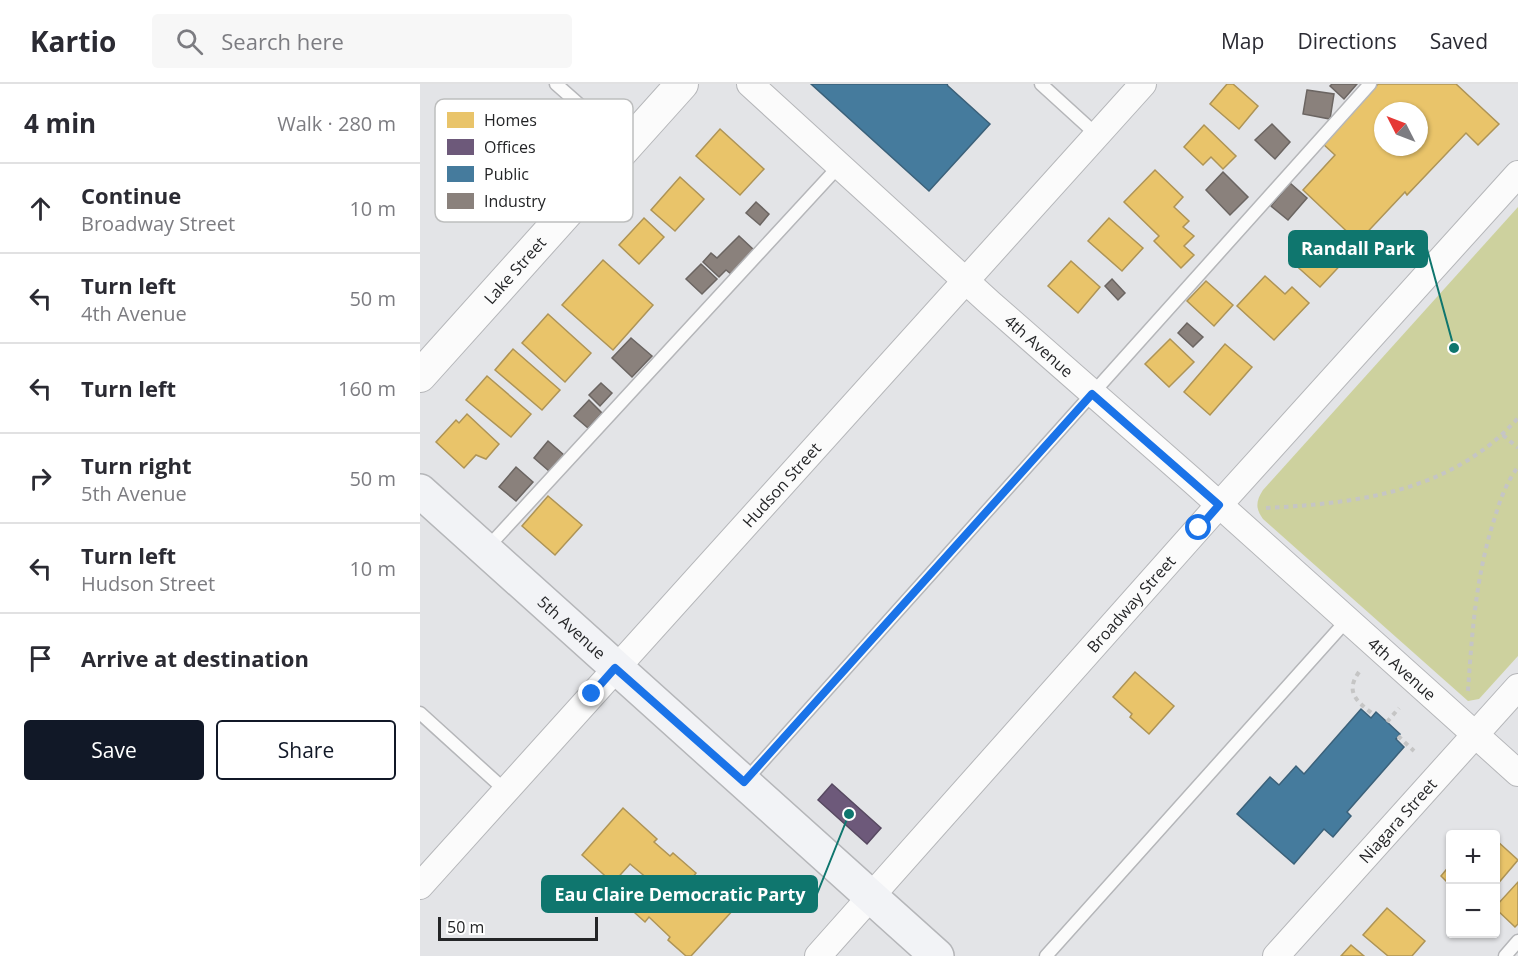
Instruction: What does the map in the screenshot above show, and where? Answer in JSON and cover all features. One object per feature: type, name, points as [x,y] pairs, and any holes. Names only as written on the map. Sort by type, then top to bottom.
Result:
[{"type":"main road","name":"5th Avenue","points":[[420,491],[937,956]]},
{"type":"street","name":"Lake Street","points":[[633,138],[682,84]]},
{"type":"street","name":"4th Avenue","points":[[750,84],[965,280],[1518,774]]},
{"type":"street","name":"Hudson Street","points":[[420,886],[1143,84]]},
{"type":"street","name":"Broadway Street","points":[[818,956],[1219,505],[1518,174]]},
{"type":"street","name":"Lake Street","points":[[420,376],[558,222]]},
{"type":"street","name":"Niagara Street","points":[[1276,956],[1518,687]]},
{"type":"lane","points":[[556,84],[573,99]]},
{"type":"lane","points":[[1041,84],[1097,135]]},
{"type":"lane","points":[[744,782],[1370,84]]},
{"type":"lane","points":[[486,550],[840,165]]},
{"type":"lane","points":[[1046,956],[1347,620]]},
{"type":"lane","points":[[420,713],[506,790]]},
{"type":"lane","points":[[1505,956],[1518,941]]},
{"type":"path","points":[[1266,508],[1347,503],[1423,483],[1454,468],[1489,446],[1503,435],[1518,418]]},
{"type":"path","points":[[1503,435],[1518,448]]},
{"type":"path","points":[[1468,691],[1473,621],[1483,559],[1504,490],[1518,467]]},
{"type":"path","points":[[1359,672],[1353,684],[1354,695],[1374,715]]},
{"type":"path","points":[[1387,722],[1399,708]]},
{"type":"path","points":[[1398,736],[1414,751]]},
{"type":"green space","points":[[1518,207],[1518,656],[1479,699],[1468,701],[1263,519],[1257,504],[1263,490]]},
{"type":"building: Homes","points":[[1227,84],[1233,84],[1258,106],[1239,129],[1210,104]]},
{"type":"building: Homes","points":[[1378,84],[1456,84],[1499,124],[1478,145],[1466,133],[1407,195],[1405,192],[1358,242],[1303,190],[1335,155],[1322,143]]},
{"type":"building: Homes","points":[[1204,125],[1236,156],[1223,169],[1211,157],[1203,165],[1184,147]]},
{"type":"building: Homes","points":[[720,129],[764,169],[740,195],[696,156]]},
{"type":"building: Homes","points":[[1155,170],[1183,197],[1174,207],[1189,221],[1183,227],[1194,236],[1184,246],[1194,255],[1181,268],[1154,241],[1159,236],[1124,202]]},
{"type":"building: Homes","points":[[680,177],[704,199],[675,231],[651,210]]},
{"type":"building: Homes","points":[[644,218],[664,237],[639,264],[619,245]]},
{"type":"building: Homes","points":[[1109,218],[1143,248],[1122,271],[1088,241]]},
{"type":"building: Homes","points":[[1319,231],[1348,257],[1320,287],[1292,262]]},
{"type":"building: Homes","points":[[603,260],[653,305],[613,350],[562,305]]},
{"type":"building: Homes","points":[[1071,261],[1100,287],[1078,313],[1048,286]]},
{"type":"building: Homes","points":[[1265,276],[1285,294],[1292,287],[1309,303],[1274,340],[1237,306]]},
{"type":"building: Homes","points":[[1206,281],[1233,305],[1214,326],[1187,301]]},
{"type":"building: Homes","points":[[548,314],[591,353],[565,382],[522,343]]},
{"type":"building: Homes","points":[[1170,339],[1194,362],[1169,387],[1145,364]]},
{"type":"building: Homes","points":[[1225,344],[1252,367],[1210,415],[1184,392]]},
{"type":"building: Homes","points":[[513,349],[560,390],[542,410],[495,370]]},
{"type":"building: Homes","points":[[487,376],[531,414],[511,437],[466,400]]},
{"type":"building: Homes","points":[[467,414],[499,444],[486,459],[476,455],[464,468],[436,442],[456,420],[459,423]]},
{"type":"building: Homes","points":[[548,496],[582,525],[555,555],[522,526]]},
{"type":"building: Homes","points":[[1135,672],[1174,706],[1149,734],[1113,697]]},
{"type":"building: Homes","points":[[623,808],[657,839],[654,842],[670,856],[673,853],[696,873],[693,877],[709,891],[712,889],[734,909],[691,956],[686,956],[668,940],[670,937],[649,917],[645,922],[625,904],[648,879],[630,864],[613,883],[582,855]]},
{"type":"building: Homes","points":[[1500,844],[1518,860],[1500,881]]},
{"type":"building: Homes","points":[[1446,870],[1446,881],[1441,876]]},
{"type":"building: Homes","points":[[1518,882],[1518,924],[1515,927],[1500,913],[1500,902]]},
{"type":"building: Homes","points":[[1387,908],[1425,941],[1412,956],[1388,956],[1363,935]]},
{"type":"building: Homes","points":[[1351,945],[1364,956],[1341,956]]},
{"type":"building: Offices","points":[[832,784],[881,828],[867,844],[818,800]]},
{"type":"building: Public","points":[[811,84],[947,84],[990,124],[929,191]]},
{"type":"building: Public","points":[[1361,709],[1371,718],[1376,712],[1400,734],[1396,739],[1404,747],[1347,812],[1351,816],[1333,837],[1324,829],[1294,864],[1237,814],[1270,777],[1279,785],[1296,766],[1304,774]]},
{"type":"building: Industry","points":[[1332,84],[1357,84],[1344,99],[1330,86]]},
{"type":"building: Industry","points":[[1307,90],[1334,94],[1330,119],[1303,114]]},
{"type":"building: Industry","points":[[1272,124],[1290,142],[1275,159],[1255,140]]},
{"type":"building: Industry","points":[[1223,172],[1248,197],[1230,215],[1206,190]]},
{"type":"building: Industry","points":[[1290,183],[1307,198],[1288,220],[1271,206]]},
{"type":"building: Industry","points":[[756,202],[769,214],[760,225],[746,213]]},
{"type":"building: Industry","points":[[739,236],[754,250],[731,274],[726,270],[719,277],[703,262],[711,253],[717,258]]},
{"type":"building: Industry","points":[[701,264],[717,279],[702,294],[686,279]]},
{"type":"building: Industry","points":[[1112,279],[1125,293],[1118,300],[1105,286]]},
{"type":"building: Industry","points":[[1187,323],[1203,337],[1193,347],[1178,333]]},
{"type":"building: Industry","points":[[631,338],[652,356],[632,377],[612,358]]},
{"type":"building: Industry","points":[[601,383],[612,393],[600,406],[589,395]]},
{"type":"building: Industry","points":[[589,400],[602,413],[588,428],[574,416]]},
{"type":"building: Industry","points":[[548,441],[564,455],[549,471],[534,458]]},
{"type":"building: Industry","points":[[516,467],[533,482],[516,501],[499,487]]},
{"type":"place","name":"Randall Park","points":[[1454,348]]},
{"type":"place","name":"Eau Claire Democratic Party","points":[[849,814]]},
{"type":"route","points":[[592,694],[615,668],[744,782],[1092,394],[1219,505],[1199,528]]}]
